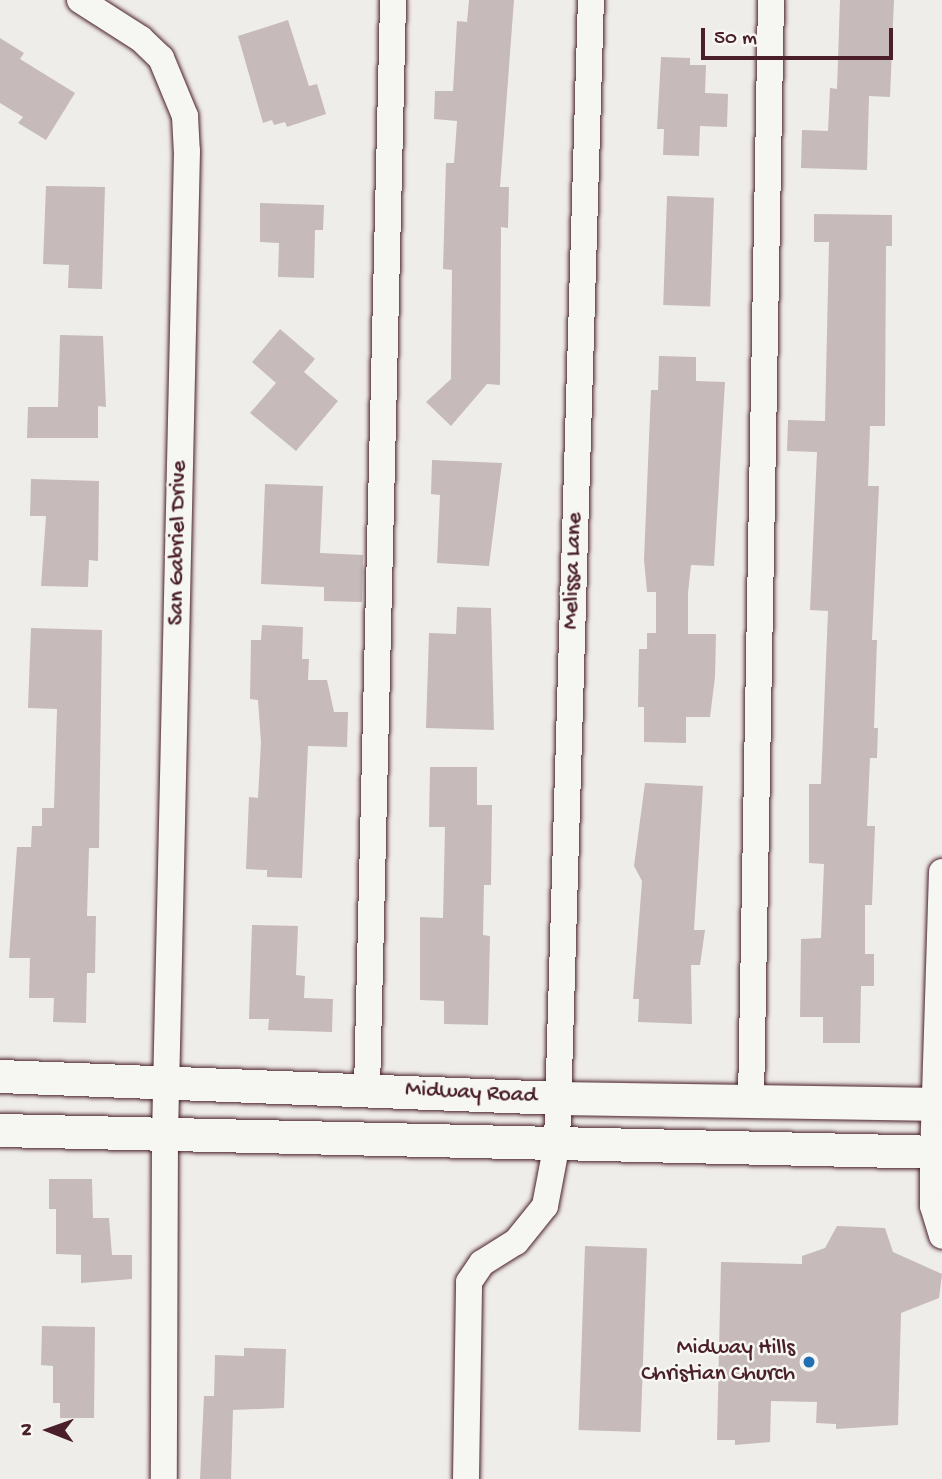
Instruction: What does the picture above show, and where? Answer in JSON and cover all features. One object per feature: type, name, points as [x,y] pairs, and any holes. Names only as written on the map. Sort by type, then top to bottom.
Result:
[{"type":"main road","name":"Midway Road","points":[[0,1076],[167,1080],[558,1098],[938,1104]]},
{"type":"main road","name":"Midway Road","points":[[0,1130],[937,1152]]},
{"type":"street","name":"San Gabriel Drive","points":[[80,0],[141,39],[161,58],[175,82],[185,116],[165,1133],[164,1479]]},
{"type":"street","points":[[367,1090],[393,0]]},
{"type":"street","name":"Melissa Lane","points":[[466,1479],[469,1282],[494,1256],[516,1242],[545,1206],[557,1143],[591,0]]},
{"type":"street","points":[[751,1101],[771,0]]},
{"type":"street","points":[[942,872],[937,1152],[933,1206],[942,1236]]},
{"type":"building","points":[[469,0],[514,0],[500,187],[509,187],[508,228],[501,227],[500,385],[487,384],[451,426],[426,402],[451,379],[452,270],[443,269],[446,163],[454,163],[457,121],[434,119],[435,91],[453,91],[457,21],[467,22]]},
{"type":"building","points":[[840,0],[894,0],[890,97],[869,96],[867,170],[801,168],[802,130],[828,131],[830,88],[837,89]]},
{"type":"building","points":[[288,20],[309,86],[317,84],[326,114],[287,127],[285,122],[274,125],[272,120],[263,123],[238,36]]},
{"type":"building","points":[[0,38],[24,53],[20,59],[75,93],[46,140],[18,123],[23,117],[0,103]]},
{"type":"building","points":[[661,57],[690,58],[690,65],[706,65],[705,93],[728,94],[727,127],[700,126],[699,156],[663,155],[664,129],[657,129]]},
{"type":"building","points":[[46,186],[105,187],[102,289],[68,288],[69,265],[43,264]]},
{"type":"building","points":[[667,196],[714,198],[710,307],[663,305]]},
{"type":"building","points":[[260,203],[324,205],[323,230],[315,230],[314,278],[278,277],[279,243],[260,242]]},
{"type":"building","points":[[814,214],[892,215],[892,246],[886,246],[885,426],[870,426],[868,486],[879,486],[872,640],[877,640],[874,728],[878,728],[877,758],[870,758],[867,826],[875,826],[872,905],[865,905],[865,954],[874,954],[874,986],[861,986],[860,1043],[823,1043],[823,1017],[800,1017],[801,939],[821,938],[824,864],[809,863],[809,784],[821,784],[828,611],[810,610],[817,452],[787,451],[788,420],[825,421],[829,242],[814,242]]},
{"type":"building","points":[[280,329],[315,359],[304,372],[338,401],[296,451],[250,413],[276,383],[252,362]]},
{"type":"building","points":[[60,335],[103,336],[106,407],[98,406],[98,438],[27,438],[28,407],[58,407]]},
{"type":"building","points":[[659,356],[696,357],[696,381],[725,382],[714,566],[691,565],[688,593],[688,634],[716,634],[715,677],[710,717],[686,717],[686,743],[644,742],[644,707],[638,707],[639,649],[647,649],[647,633],[656,633],[656,592],[647,592],[644,560],[651,390],[658,390]]},
{"type":"building","points":[[432,460],[502,463],[489,566],[437,563],[440,495],[431,494]]},
{"type":"building","points":[[31,479],[99,481],[98,561],[89,560],[88,587],[41,586],[46,516],[30,516]]},
{"type":"building","points":[[265,484],[323,486],[320,553],[363,555],[362,602],[324,601],[324,587],[261,584]]},
{"type":"building","points":[[457,607],[491,608],[494,730],[426,728],[429,633],[456,634]]},
{"type":"building","points":[[262,625],[303,627],[302,659],[309,659],[308,680],[327,680],[334,712],[348,712],[347,747],[308,746],[302,878],[267,877],[267,870],[246,869],[249,797],[258,798],[261,742],[258,700],[250,699],[251,640],[261,640]]},
{"type":"building","points":[[31,628],[102,630],[99,848],[89,848],[87,916],[96,916],[95,973],[87,973],[86,1023],[53,1022],[54,998],[29,998],[30,958],[9,958],[17,847],[31,847],[32,826],[42,826],[42,808],[54,808],[57,709],[28,708]]},
{"type":"building","points":[[430,767],[477,767],[477,805],[492,805],[491,885],[484,885],[483,935],[490,936],[488,1025],[444,1024],[444,1001],[420,1000],[420,917],[443,918],[445,827],[429,827]]},
{"type":"building","points":[[645,783],[703,786],[694,930],[705,930],[700,965],[691,965],[692,1024],[638,1022],[639,999],[633,999],[642,881],[634,866]]},
{"type":"building","points":[[252,925],[298,926],[296,975],[305,976],[304,998],[333,999],[332,1032],[268,1030],[269,1019],[249,1019]]},
{"type":"building","points":[[49,1179],[92,1179],[93,1218],[109,1218],[112,1255],[132,1255],[132,1279],[81,1283],[81,1255],[56,1254],[56,1209],[49,1209]]},
{"type":"building","name":"Midway Hills Christian Church","points":[[837,1226],[885,1228],[893,1252],[942,1274],[939,1298],[901,1313],[898,1425],[836,1429],[836,1424],[816,1423],[817,1402],[771,1401],[770,1442],[735,1445],[735,1440],[717,1440],[721,1262],[802,1264],[802,1256],[825,1248]]},
{"type":"building","points":[[585,1246],[647,1248],[641,1432],[579,1430]]},
{"type":"building","points":[[42,1326],[95,1327],[94,1418],[60,1418],[60,1403],[53,1403],[53,1366],[41,1365]]},
{"type":"building","points":[[244,1348],[286,1349],[284,1408],[233,1410],[231,1479],[200,1479],[204,1396],[214,1396],[215,1355],[244,1356]]},
{"type":"place","name":"Midway Hills Christian Church","points":[[809,1362]]}]
